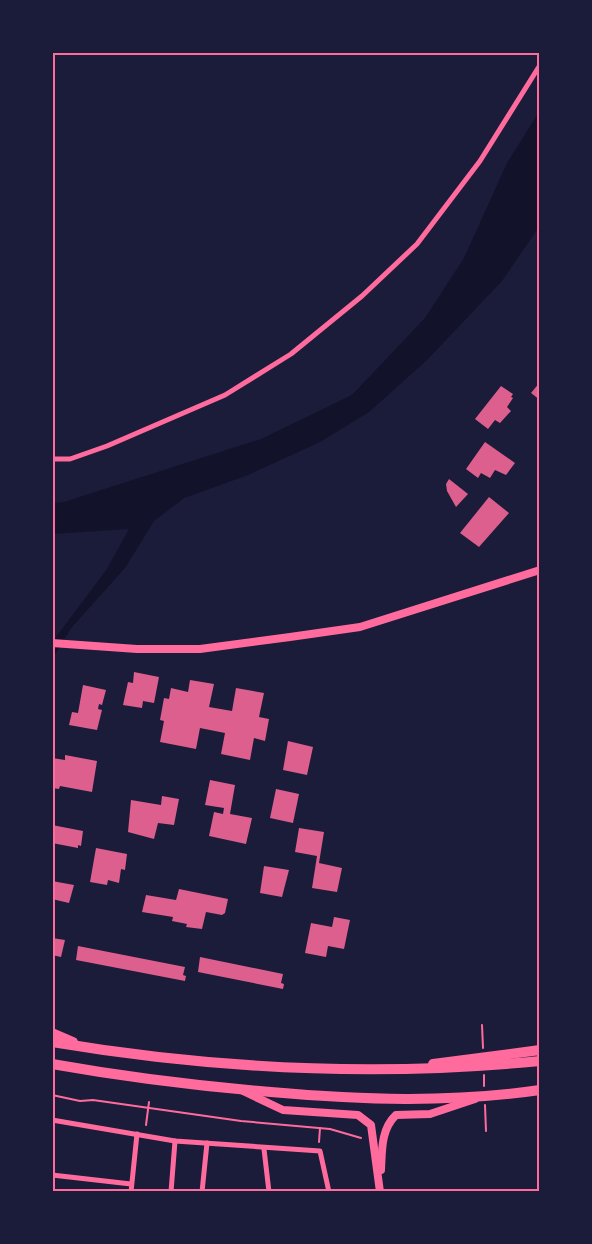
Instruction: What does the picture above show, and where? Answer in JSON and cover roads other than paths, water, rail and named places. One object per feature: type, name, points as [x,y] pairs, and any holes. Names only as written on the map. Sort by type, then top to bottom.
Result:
[{"type":"highway","points":[[52,1033],[88,1048]]},
{"type":"highway","points":[[52,1042],[88,1048],[224,1063],[400,1070],[471,1068],[540,1061]]},
{"type":"highway","points":[[400,1070],[452,1060],[540,1050]]},
{"type":"highway","points":[[52,1064],[240,1090],[374,1099],[483,1097],[540,1090]]},
{"type":"highway","points":[[52,1070],[78,1069]]},
{"type":"street","points":[[52,459],[70,459],[107,446],[225,395],[291,354],[305,343],[362,296],[417,244],[480,161],[540,65]]},
{"type":"street","points":[[52,643],[200,649],[360,626],[540,570]]},
{"type":"street","points":[[240,1090],[284,1110],[358,1115],[371,1125],[380,1188]]},
{"type":"street","points":[[380,1188],[382,1144],[388,1123],[396,1115],[430,1114],[483,1097]]},
{"type":"street","points":[[52,1120],[175,1141],[264,1149],[320,1151],[329,1192]]},
{"type":"street","points":[[131,1192],[137,1134]]},
{"type":"street","points":[[171,1192],[175,1141]]},
{"type":"street","points":[[202,1192],[207,1143]]},
{"type":"street","points":[[264,1149],[269,1192]]},
{"type":"street","points":[[52,1175],[131,1184]]}]
